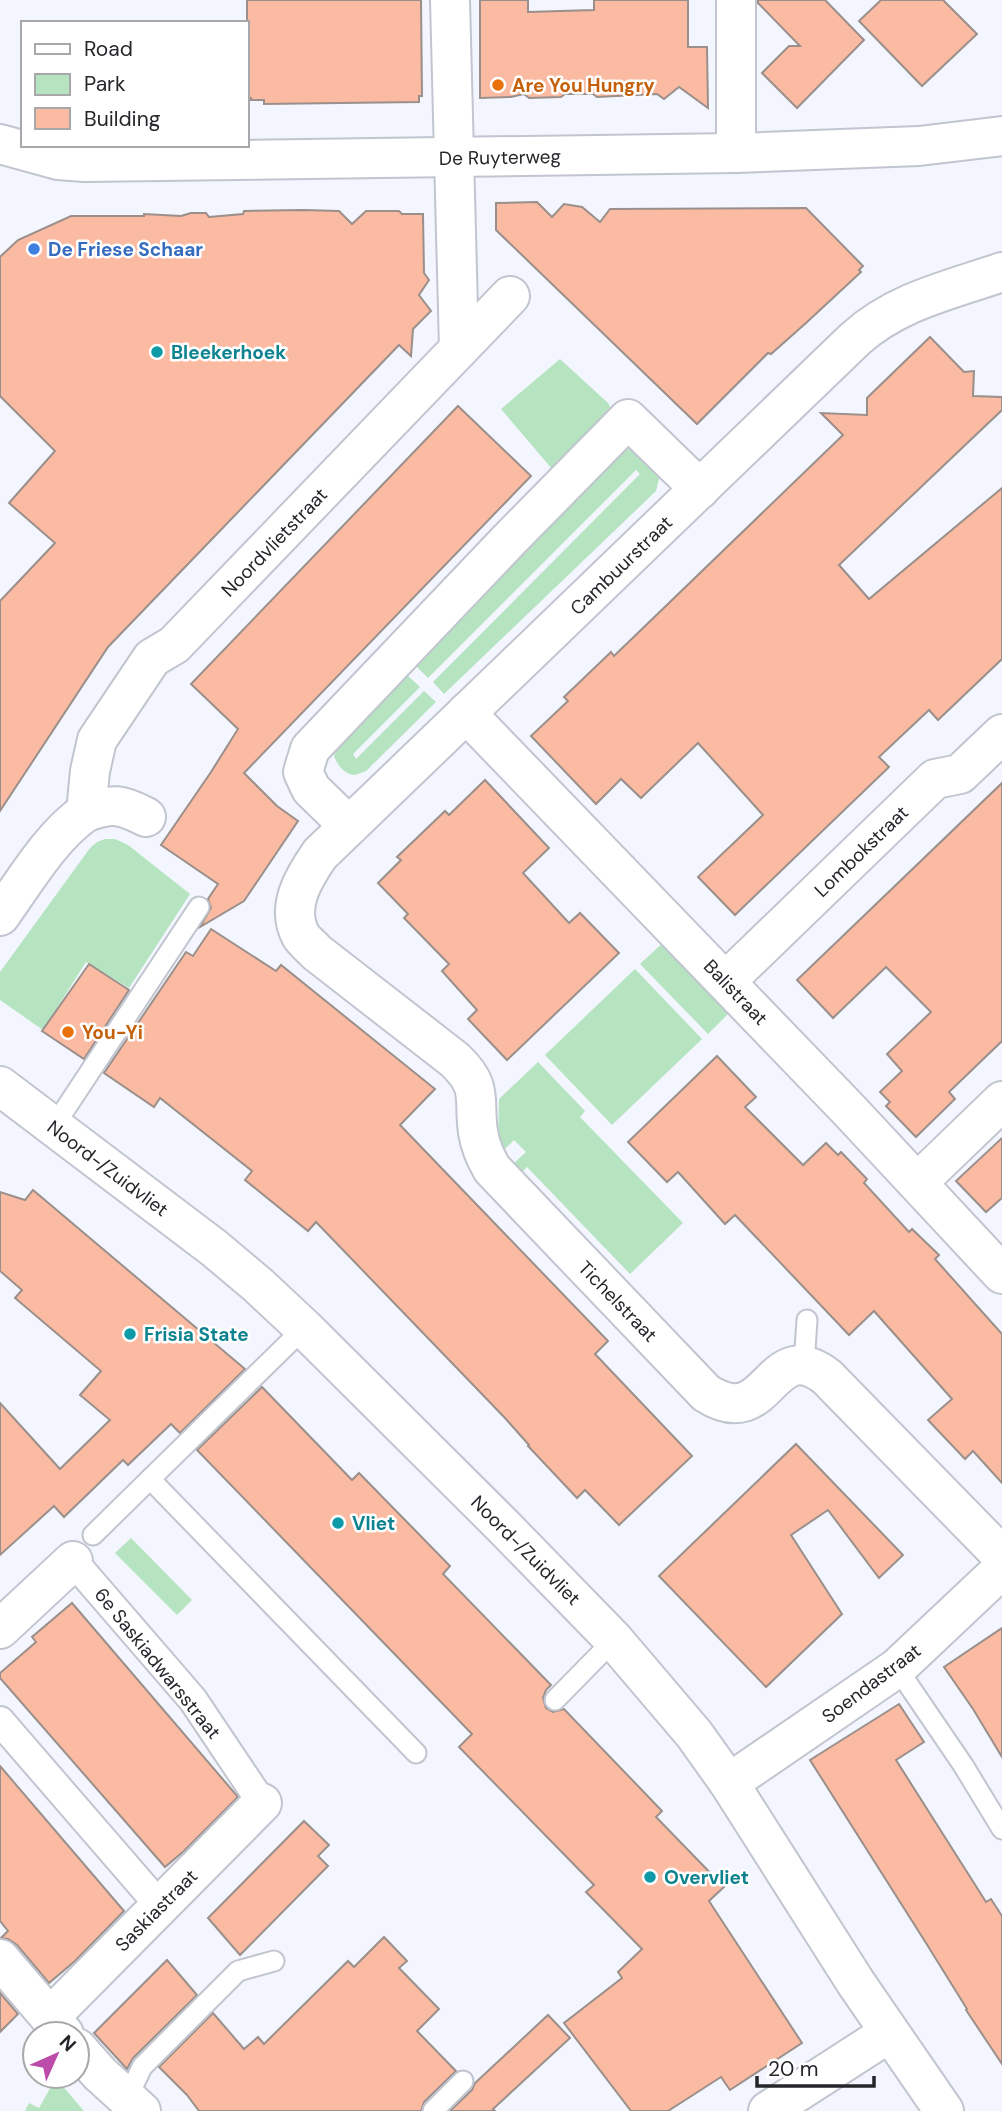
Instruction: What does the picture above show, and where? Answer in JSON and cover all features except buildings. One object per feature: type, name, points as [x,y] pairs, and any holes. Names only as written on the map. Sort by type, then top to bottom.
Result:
[{"type":"street","points":[[450,0],[458,349]]},
{"type":"street","points":[[736,0],[736,153]]},
{"type":"street","name":"De Ruyterweg","points":[[0,144],[58,160],[85,162],[736,153],[1001,140]]},
{"type":"street","name":"Cambuurstraat","points":[[296,919],[296,899],[302,880],[320,854],[872,324],[890,312],[921,299],[1002,272]]},
{"type":"street","name":"Noordvlietstraat","points":[[86,811],[90,771],[97,740],[152,658],[174,645],[510,296]]},
{"type":"street","points":[[349,826],[311,789],[303,772],[310,749],[628,419],[700,489]]},
{"type":"street","name":"Balistraat","points":[[466,713],[726,981],[1002,1274]]},
{"type":"street","name":"Lombokstraat","points":[[726,981],[935,779],[960,774],[1002,734]]},
{"type":"street","points":[[0,916],[60,834],[86,811],[107,805],[127,807],[146,817]]},
{"type":"street","name":"Tichelstraat","points":[[296,919],[301,936],[316,952],[466,1070],[477,1096],[477,1130],[482,1151],[492,1169],[706,1393],[718,1401],[734,1405],[746,1402],[781,1372],[791,1366],[804,1364]]},
{"type":"street","name":"Noord-/Zuidvliet","points":[[0,1086],[214,1248],[258,1285],[614,1640],[694,1734],[729,1783],[889,2033],[944,2111]]},
{"type":"street","points":[[918,1182],[1002,1101]]},
{"type":"street","points":[[804,1364],[816,1368],[827,1377],[1002,1556]]},
{"type":"street","points":[[0,1629],[83,1548]]},
{"type":"street","name":"6e Saskiadwarsstraat","points":[[83,1548],[193,1700],[262,1804]]},
{"type":"street","name":"Soendastraat","points":[[729,1783],[897,1668],[1002,1569]]},
{"type":"street","points":[[0,1721],[160,1906]]},
{"type":"street","name":"Saskiastraat","points":[[62,2020],[160,1906],[262,1804]]},
{"type":"street","points":[[0,1959],[52,2020]]},
{"type":"street","points":[[768,2111],[889,2033]]},
{"type":"street","points":[[91,2064],[128,2107]]},
{"type":"lane","points":[[54,1126],[199,907]]},
{"type":"lane","points":[[804,1364],[807,1320]]},
{"type":"lane","points":[[83,1548],[304,1328]]},
{"type":"lane","points":[[150,1479],[416,1754]]},
{"type":"lane","points":[[555,1700],[614,1640]]},
{"type":"lane","points":[[897,1668],[963,1765],[1002,1829]]},
{"type":"lane","points":[[128,2107],[142,2067],[238,1971],[274,1961]]},
{"type":"lane","points":[[433,2111],[463,2081]]},
{"type":"green space","points":[[560,359],[608,403],[613,412],[558,476],[501,409]]},
{"type":"green space","points":[[620,448],[634,450],[658,473],[656,491],[444,694],[433,682],[640,474],[636,470],[428,678],[416,666],[601,473]]},
{"type":"green space","points":[[407,675],[420,687],[353,754],[356,759],[424,691],[436,702],[366,771],[355,775],[345,771],[334,756],[338,747]]},
{"type":"green space","points":[[105,839],[115,839],[128,845],[190,894],[129,988],[86,962],[43,1030],[0,1000],[0,972],[90,848]]},
{"type":"green space","points":[[666,940],[732,1010],[708,1034],[640,964]]},
{"type":"green space","points":[[635,969],[702,1039],[612,1125],[545,1055]]},
{"type":"green space","points":[[538,1062],[585,1111],[580,1117],[683,1223],[630,1274],[527,1167],[521,1173],[513,1164],[526,1152],[514,1140],[503,1151],[498,1140],[499,1099]]},
{"type":"green space","points":[[131,1538],[192,1600],[177,1615],[115,1553]]},
{"type":"green space","points":[[49,2090],[66,2090],[84,2111],[25,2111],[29,2103],[39,2108]]},
{"type":"place","name":"Are You Hungry","points":[[498,85]]},
{"type":"place","name":"De Friese Schaar","points":[[34,249]]},
{"type":"place","name":"Bleekerhoek","points":[[157,352]]},
{"type":"place","name":"You-Yi","points":[[68,1032]]},
{"type":"place","name":"Frisia State","points":[[130,1334]]},
{"type":"place","name":"Vliet","points":[[338,1523]]},
{"type":"place","name":"Overvliet","points":[[650,1877]]}]
